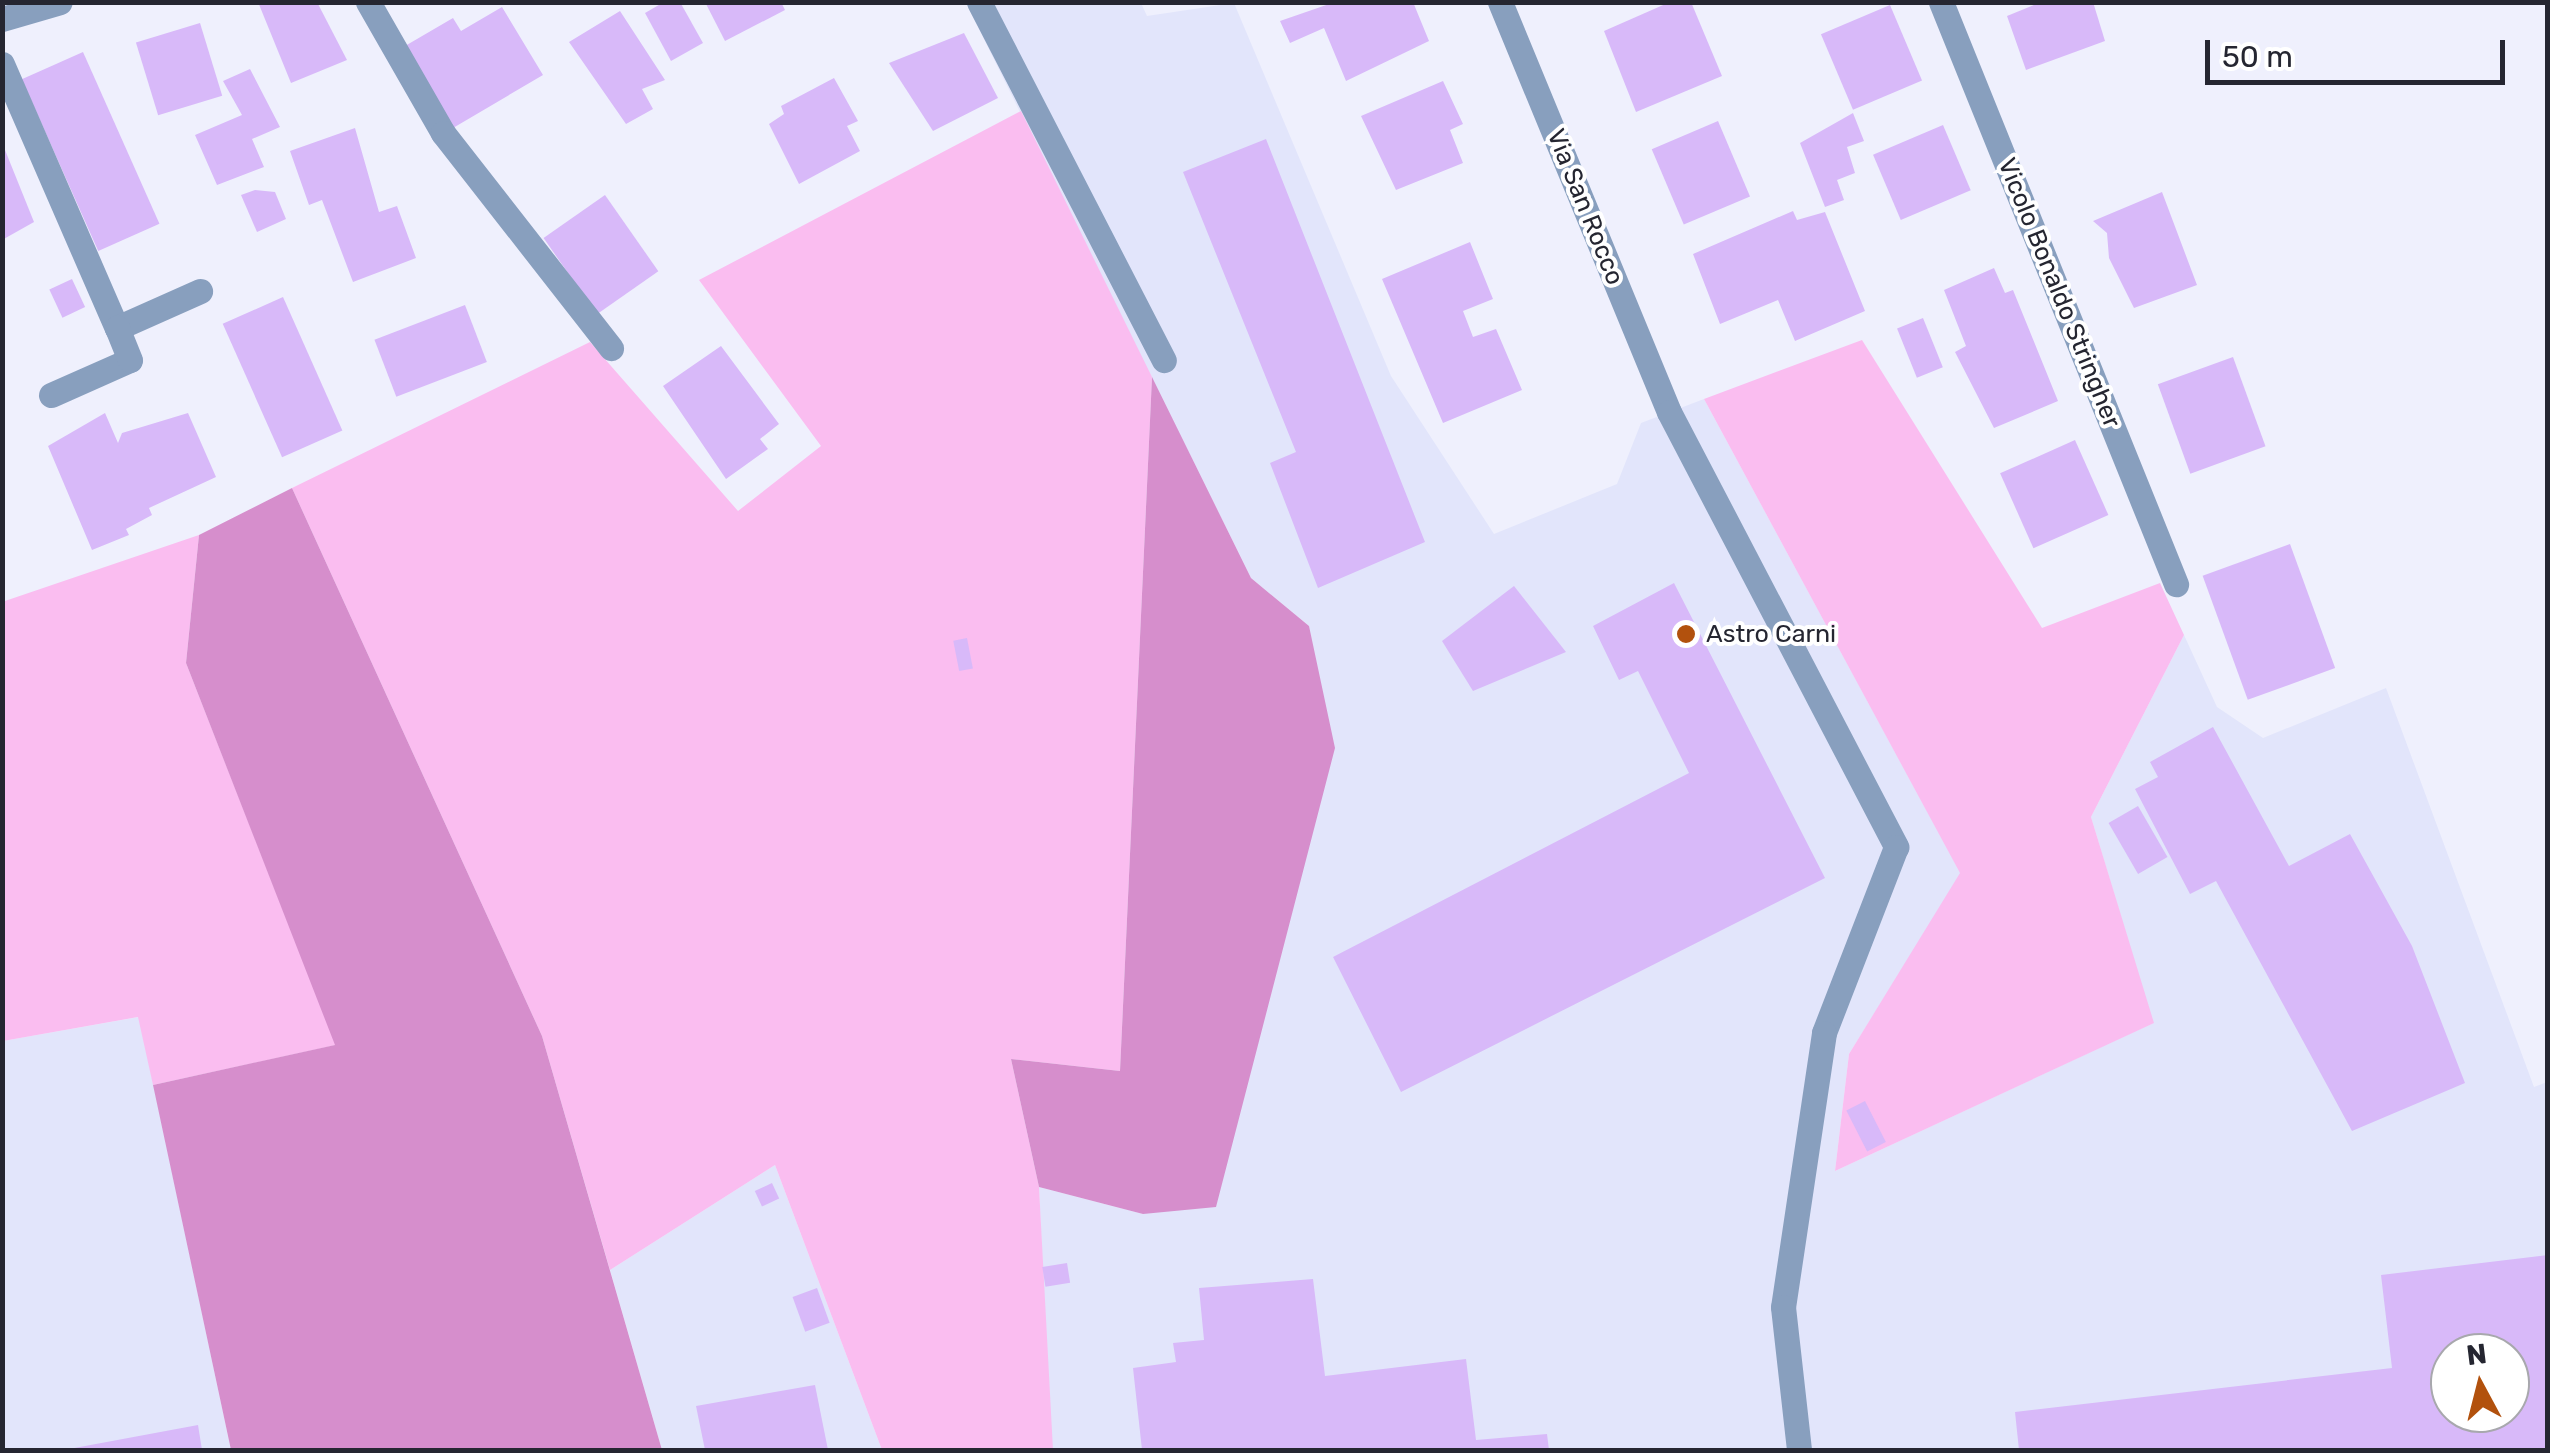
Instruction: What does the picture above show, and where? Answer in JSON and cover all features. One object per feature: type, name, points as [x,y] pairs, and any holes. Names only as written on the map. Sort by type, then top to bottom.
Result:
[{"type":"street","points":[[2,19],[60,2]]},
{"type":"street","points":[[368,2],[443,133],[611,348]]},
{"type":"street","points":[[979,2],[1164,360]]},
{"type":"street","name":"Via San Rocco","points":[[1500,2],[1669,412],[1896,846],[1824,1032],[1783,1306],[1799,1450]]},
{"type":"street","name":"Vicolo Bonaldo Stringher","points":[[1941,2],[2176,584]]},
{"type":"street","points":[[2,64],[130,360],[51,395]]},
{"type":"street","points":[[117,328],[200,291]]},
{"type":"shaded area","points":[[966,3],[1141,3],[1147,16],[1234,3],[1391,376],[1494,534],[1617,484],[1641,423],[1704,399],[1961,874],[1849,1054],[1835,1171],[2153,1023],[2091,817],[2184,635],[2217,707],[2263,738],[2386,688],[2534,1087],[2547,1082],[2547,1450],[1051,1450],[1039,1187],[1143,1214],[1309,626],[1251,578]]},
{"type":"shaded area","points":[[1021,111],[1152,377],[1120,1071],[1011,1059],[1039,1187],[1053,1450],[882,1450],[775,1165],[610,1270],[542,1036],[292,488],[590,342],[738,511],[821,446],[699,280]]},
{"type":"shaded area","points":[[1862,340],[2042,628],[2160,583],[2184,635],[2091,817],[2154,1023],[1835,1171],[1849,1054],[1960,873],[1704,399]]},
{"type":"shaded area","points":[[1152,377],[1251,578],[1309,626],[1335,748],[1216,1207],[1143,1214],[1039,1187],[1011,1059],[1120,1071]]},
{"type":"shaded area","points":[[292,488],[542,1036],[662,1450],[231,1450],[153,1085],[335,1045],[186,663],[199,535]]},
{"type":"shaded area","points":[[199,535],[186,663],[336,1045],[153,1085],[138,1017],[3,1041],[2,602]]},
{"type":"shaded area","points":[[139,1017],[231,1450],[3,1450],[3,1041]]},
{"type":"shaded area","points":[[775,1165],[882,1450],[662,1450],[610,1270]]},
{"type":"building","points":[[258,2],[317,2],[347,60],[291,83]]},
{"type":"building","points":[[664,2],[680,2],[703,43],[671,61],[645,13]]},
{"type":"building","points":[[705,2],[781,2],[785,10],[725,41]]},
{"type":"building","points":[[1335,2],[1413,2],[1429,41],[1346,81],[1324,28],[1290,43],[1280,21]]},
{"type":"building","points":[[1670,2],[1691,2],[1722,76],[1636,112],[1604,31]]},
{"type":"building","points":[[2041,2],[2093,2],[2105,41],[2026,70],[2007,16]]},
{"type":"building","points":[[1890,5],[1922,80],[1853,110],[1821,34]]},
{"type":"building","points":[[502,7],[543,75],[453,128],[405,46],[453,18],[461,31]]},
{"type":"building","points":[[620,11],[665,80],[642,89],[653,109],[626,124],[569,42]]},
{"type":"building","points":[[200,23],[222,96],[158,115],[136,43]]},
{"type":"building","points":[[964,33],[998,98],[933,131],[889,63]]},
{"type":"building","points":[[83,52],[159,224],[98,251],[22,79]]},
{"type":"building","points":[[250,69],[280,127],[252,139],[264,167],[217,185],[195,135],[242,115],[223,81]]},
{"type":"building","points":[[834,78],[858,121],[847,126],[860,151],[799,184],[769,124],[784,114],[781,106]]},
{"type":"building","points":[[1443,81],[1463,124],[1450,130],[1463,163],[1396,190],[1361,116]]},
{"type":"building","points":[[1853,113],[1864,141],[1847,147],[1855,173],[1837,180],[1844,200],[1825,207],[1800,143]]},
{"type":"building","points":[[1718,121],[1750,196],[1684,225],[1652,149]]},
{"type":"building","points":[[1943,125],[1971,190],[1901,220],[1873,155]]},
{"type":"building","points":[[355,128],[379,212],[397,206],[416,258],[353,282],[322,200],[309,205],[290,151]]},
{"type":"building","points":[[1266,139],[1425,542],[1318,588],[1270,463],[1296,452],[1183,172]]},
{"type":"building","points":[[2,145],[34,222],[2,240]]},
{"type":"building","points":[[255,190],[275,192],[286,219],[257,232],[241,195]]},
{"type":"building","points":[[2162,192],[2197,285],[2134,308],[2109,258],[2107,233],[2093,221]]},
{"type":"building","points":[[605,195],[658,271],[597,314],[544,238]]},
{"type":"building","points":[[1793,211],[1797,220],[1825,212],[1865,311],[1795,341],[1778,300],[1720,324],[1693,254]]},
{"type":"building","points":[[1470,242],[1493,299],[1463,311],[1473,337],[1496,329],[1522,390],[1443,423],[1382,279]]},
{"type":"building","points":[[1994,268],[2005,293],[2013,290],[2058,401],[1994,428],[1955,352],[1966,346],[1944,290]]},
{"type":"building","points":[[72,279],[85,307],[62,318],[49,290]]},
{"type":"building","points":[[283,297],[342,430],[282,457],[223,324]]},
{"type":"building","points":[[465,305],[487,362],[396,397],[374,340]]},
{"type":"building","points":[[1923,318],[1943,367],[1917,378],[1897,328]]},
{"type":"building","points":[[721,346],[779,424],[760,439],[768,449],[726,479],[663,386]]},
{"type":"building","points":[[2233,357],[2265,446],[2190,474],[2158,384]]},
{"type":"building","points":[[105,413],[118,443],[122,433],[188,413],[216,477],[149,508],[152,515],[126,529],[129,535],[92,550],[48,446]]},
{"type":"building","points":[[2075,440],[2108,515],[2033,548],[2000,473]]},
{"type":"building","points":[[2290,544],[2335,668],[2248,700],[2203,576]]},
{"type":"building","points":[[1674,583],[1825,878],[1401,1092],[1333,957],[1689,773],[1638,671],[1619,680],[1593,626]]},
{"type":"building","points":[[1514,586],[1566,652],[1473,691],[1442,641]]},
{"type":"building","points":[[967,638],[973,668],[959,671],[953,641]]},
{"type":"building","points":[[2213,727],[2289,866],[2350,834],[2412,946],[2465,1083],[2352,1131],[2216,881],[2190,894],[2135,789],[2158,777],[2150,762]]},
{"type":"building","points":[[2138,806],[2168,857],[2138,874],[2109,823]]},
{"type":"building","points":[[1865,1101],[1886,1142],[1867,1152],[1846,1111]]},
{"type":"building","points":[[772,1183],[779,1198],[762,1206],[755,1191]]},
{"type":"building","points":[[2548,1255],[2548,1450],[2019,1450],[2015,1412],[2392,1368],[2381,1275]]},
{"type":"building","points":[[1067,1263],[1070,1283],[1045,1287],[1042,1267]]},
{"type":"building","points":[[1313,1279],[1325,1376],[1466,1359],[1476,1440],[1547,1434],[1549,1450],[1142,1450],[1133,1368],[1176,1362],[1173,1343],[1204,1340],[1199,1288]]},
{"type":"building","points":[[817,1288],[830,1323],[805,1332],[793,1297]]},
{"type":"building","points":[[815,1385],[828,1450],[705,1450],[696,1406]]},
{"type":"building","points":[[198,1425],[202,1450],[69,1449]]},
{"type":"place","name":"Astro Carni","points":[[1686,634]]}]
